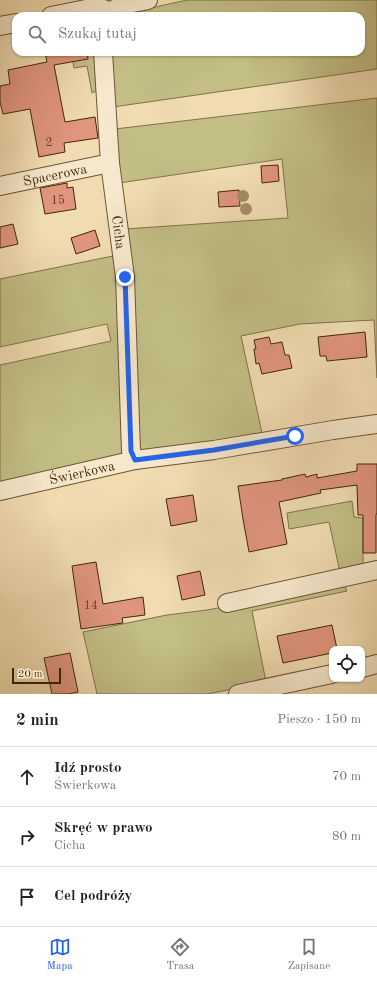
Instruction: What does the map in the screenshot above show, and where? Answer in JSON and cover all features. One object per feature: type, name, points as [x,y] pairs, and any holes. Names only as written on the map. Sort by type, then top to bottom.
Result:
[{"type":"street","points":[[111,12],[127,4],[148,0]]},
{"type":"street","points":[[71,12],[91,8],[101,8],[106,12]]},
{"type":"street","points":[[0,26],[12,24]]},
{"type":"street","name":"Cicha","points":[[104,56],[110,163],[125,277],[131,451],[135,460]]},
{"type":"street","name":"Spacerowa","points":[[0,186],[110,163]]},
{"type":"street","name":"Świerkowa","points":[[0,491],[135,460],[214,450],[377,424]]},
{"type":"street","points":[[227,603],[377,570]]},
{"type":"street","points":[[365,667],[377,664]]},
{"type":"street","points":[[238,694],[329,675]]},
{"type":"shaded area","points":[[187,0],[377,0],[377,69],[113,107],[110,56],[365,56],[365,12],[133,12]]},
{"type":"shaded area","points":[[72,56],[97,56],[96,91],[92,93],[87,66],[74,68]]},
{"type":"shaded area","points":[[377,98],[377,378],[374,320],[300,324],[241,336],[262,433],[153,455],[135,449],[125,229],[288,218],[282,159],[119,183],[115,129]]},
{"type":"shaded area","points":[[113,256],[119,287],[124,403],[121,460],[0,485],[0,365],[111,341],[107,324],[0,347],[0,279]]},
{"type":"shaded area","points":[[352,501],[354,517],[363,518],[363,567],[340,572],[329,522],[289,529],[287,513]]},
{"type":"shaded area","points":[[343,583],[347,591],[252,611],[266,682],[208,694],[97,694],[83,632],[167,615],[207,610],[250,602]]},
{"type":"building","points":[[46,56],[88,56],[88,59],[54,65],[65,122],[95,117],[98,138],[64,143],[65,152],[39,157],[30,109],[3,114],[0,102],[0,86],[10,84],[8,70],[47,62]]},
{"type":"building","points":[[278,165],[279,181],[262,183],[261,166]]},
{"type":"building","points":[[67,183],[67,188],[73,187],[76,209],[45,214],[40,188]]},
{"type":"building","points":[[239,190],[240,206],[219,207],[218,192]]},
{"type":"building","points":[[13,224],[18,244],[0,248],[0,227]]},
{"type":"building","points":[[95,230],[100,246],[76,254],[71,238]]},
{"type":"building","points":[[365,332],[367,357],[327,361],[326,356],[320,356],[318,337]]},
{"type":"building","points":[[269,337],[271,344],[282,342],[285,355],[289,355],[292,368],[262,374],[259,363],[256,364],[254,349],[256,349],[254,340]]},
{"type":"building","points":[[357,464],[377,464],[376,553],[363,553],[363,515],[358,515],[357,485],[320,490],[321,493],[279,502],[287,544],[249,552],[238,486],[282,480],[305,474],[306,477],[317,474],[317,478],[357,471]]},
{"type":"building","points":[[193,495],[197,521],[171,526],[166,499]]},
{"type":"building","points":[[96,562],[103,604],[143,597],[145,615],[122,618],[123,623],[81,629],[72,566]]},
{"type":"building","points":[[200,571],[205,595],[182,600],[177,576]]},
{"type":"building","points":[[332,625],[336,646],[329,646],[329,654],[283,663],[277,636]]},
{"type":"building","points":[[70,653],[78,692],[69,694],[52,694],[44,658]]},
{"type":"route","points":[[125,277],[131,451],[135,460],[214,450],[295,436]]}]
